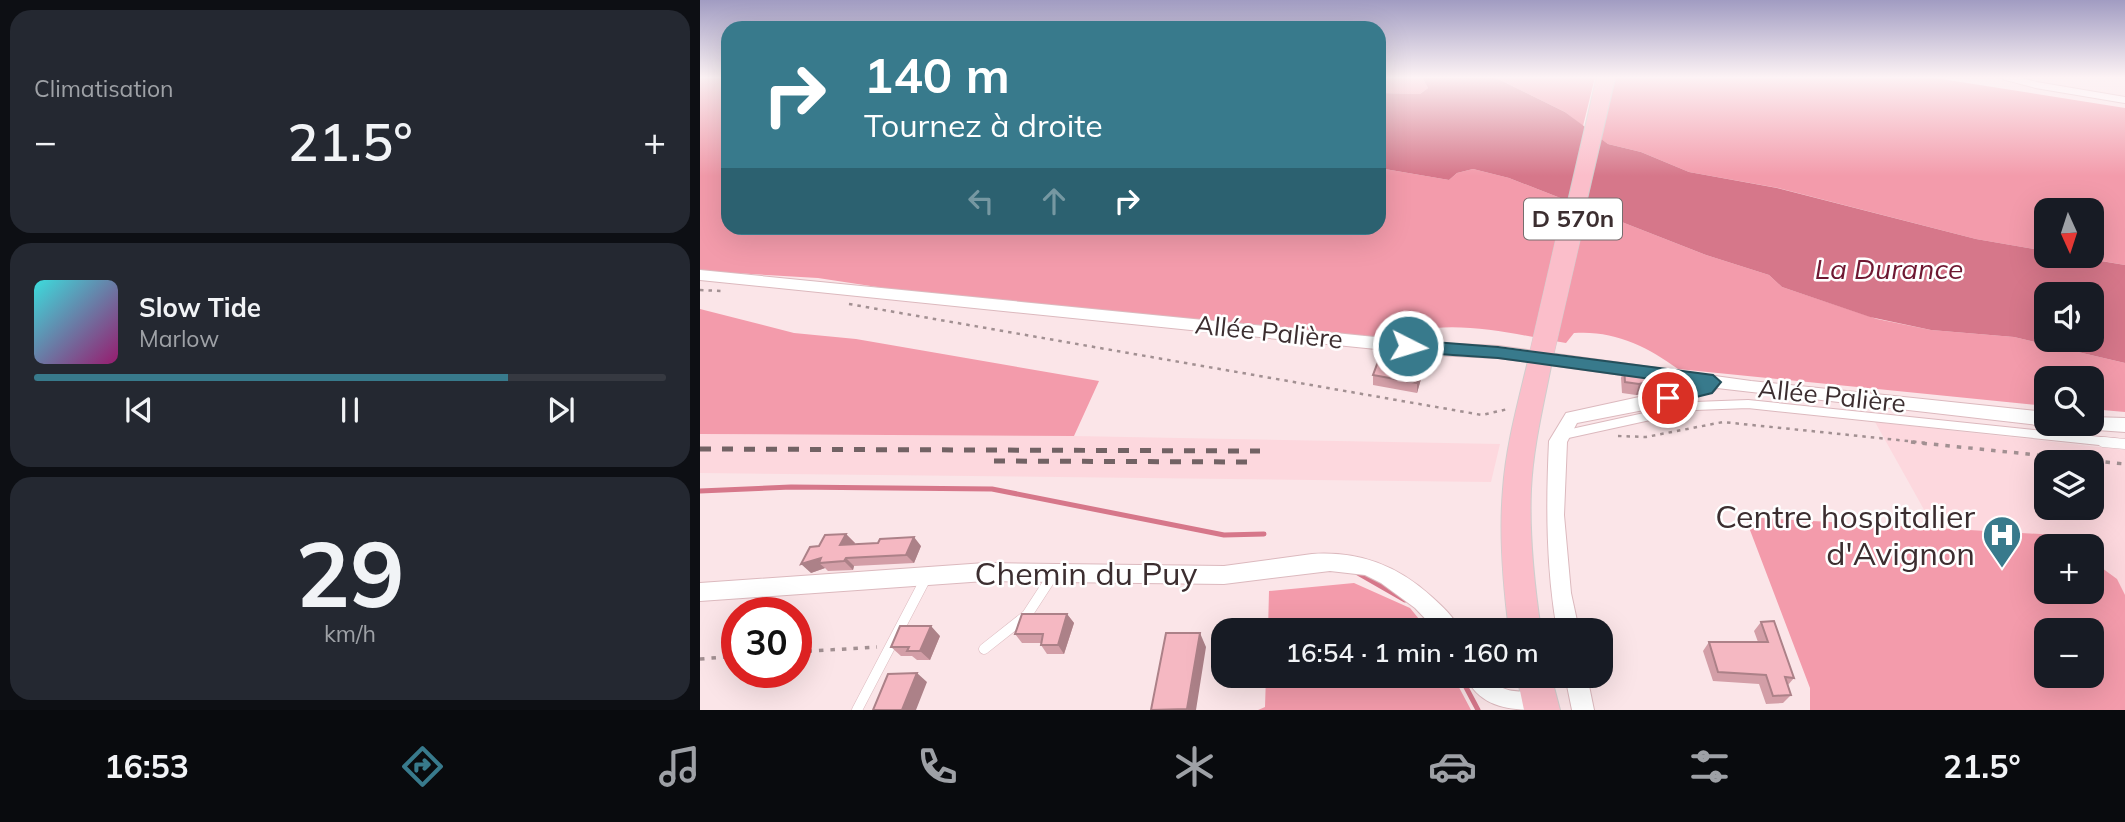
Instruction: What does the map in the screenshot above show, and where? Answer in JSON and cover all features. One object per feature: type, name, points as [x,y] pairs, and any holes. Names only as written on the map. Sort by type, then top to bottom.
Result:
[{"type":"main road","name":"D 570n","points":[[1523,618],[1516,570],[1516,504],[1522,447],[1598,110]]},
{"type":"street","name":"Allée Palière","points":[[700,275],[1421,347],[1498,352],[1713,382],[2034,418]]},
{"type":"street","points":[[1566,618],[1557,556],[1555,514],[1558,441],[1561,435],[1572,418],[1672,397],[1706,388],[1713,382]]},
{"type":"street","points":[[2104,424],[2125,425]]},
{"type":"street","name":"Chemin du Puy","points":[[700,592],[985,572],[1226,575],[1328,563],[1366,567],[1385,575],[1414,596],[1437,618]]},
{"type":"street","points":[[1482,688],[1503,703],[1538,696]]},
{"type":"street","points":[[1578,688],[1583,710]]},
{"type":"lane","points":[[1561,435],[1598,430],[1686,407],[1714,403],[1748,404],[2125,444]]},
{"type":"lane","points":[[984,649],[1027,615],[1054,573]]},
{"type":"lane","points":[[856,710],[928,576]]},
{"type":"path","points":[[700,290],[724,291]]},
{"type":"path","points":[[839,302],[1482,415],[1531,404]]},
{"type":"path","points":[[1598,430],[1617,436],[1646,437],[1723,422],[2125,464]]},
{"type":"path","points":[[812,651],[889,646]]},
{"type":"path","points":[[700,659],[721,657]]},
{"type":"shaded area","points":[[700,110],[721,110],[721,235],[1386,235],[1386,169],[1449,180],[1457,173],[1473,169],[1509,178],[1706,255],[1769,275],[1782,287],[1877,319],[1931,330],[2014,337],[2034,342],[2034,352],[2078,352],[2125,363],[2125,412],[2104,410],[2104,366],[2034,366],[2034,405],[1678,369],[1629,341],[1602,334],[1574,333],[1566,343],[1500,331],[1454,327],[1409,332],[1389,340],[897,290],[818,278],[700,271]]},
{"type":"shaded area","points":[[1561,110],[1587,110],[1583,126]]},
{"type":"shaded area","points":[[1607,110],[2125,110],[2125,265],[2104,261],[2104,198],[2034,198],[2034,249],[1976,239],[1778,188],[1689,172],[1641,152],[1608,144],[1601,139]]},
{"type":"shaded area","points":[[700,309],[794,333],[856,339],[1099,381],[1074,436],[700,434]]},
{"type":"shaded area","name":"Centre hospitalier d'Avignon","points":[[1875,422],[2125,450],[2125,710],[2036,710]]},
{"type":"shaded area","points":[[700,434],[1074,436],[1500,444],[1491,482],[700,473]]},
{"type":"shaded area","points":[[1745,517],[2040,534],[2034,534],[2034,604],[2104,604],[2104,570],[2117,579],[2125,595],[2125,710],[1810,710],[1810,688]]},
{"type":"shaded area","points":[[1354,583],[1410,608],[1418,618],[1268,618],[1269,591]]},
{"type":"shaded area","points":[[1266,688],[1459,688],[1471,710],[1258,710],[1265,707]]},
{"type":"water","name":"La Durance","points":[[1386,110],[1561,110],[1608,144],[1641,152],[1689,172],[1777,188],[1976,239],[2034,249],[2034,268],[2104,268],[2104,262],[2125,265],[2125,363],[2078,352],[2104,352],[2104,282],[2034,282],[2034,342],[2014,337],[1931,330],[1870,317],[1782,287],[1769,275],[1706,255],[1509,178],[1473,169],[1457,173],[1449,180],[1386,169]]},
{"type":"building","points":[[1379,359],[1421,368],[1417,383],[1373,375]]},
{"type":"building","points":[[1624,367],[1683,374],[1639,384],[1625,382]]},
{"type":"building","points":[[846,534],[840,545],[914,537],[906,555],[846,558],[844,561],[819,563],[821,558],[801,564],[810,547],[819,546],[825,535]]},
{"type":"building","points":[[1022,614],[1067,614],[1058,645],[1041,645],[1043,634],[1015,634]]},
{"type":"building","points":[[1774,621],[1794,678],[1785,677],[1791,695],[1773,696],[1766,675],[1718,672],[1709,642],[1768,642],[1761,622]]},
{"type":"building","points":[[900,626],[931,626],[920,651],[907,651],[909,647],[891,647]]},
{"type":"building","points":[[1166,633],[1200,633],[1187,709],[1151,710]]},
{"type":"building","points":[[917,673],[902,710],[873,710],[888,674]]},
{"type":"waterway","points":[[700,491],[791,487],[992,489],[1224,535],[1264,534]]},
{"type":"waterway","points":[[1358,573],[1405,600]]},
{"type":"waterway","points":[[1466,688],[1478,710]]},
{"type":"railway","points":[[700,449],[1260,451]]},
{"type":"railway","points":[[994,461],[1257,462]]},
{"type":"place","name":"Centre hospitalier d'Avignon","points":[[2002,569]]},
{"type":"route","points":[[1408,346],[1498,352],[1713,382],[1706,388],[1668,398]]}]
